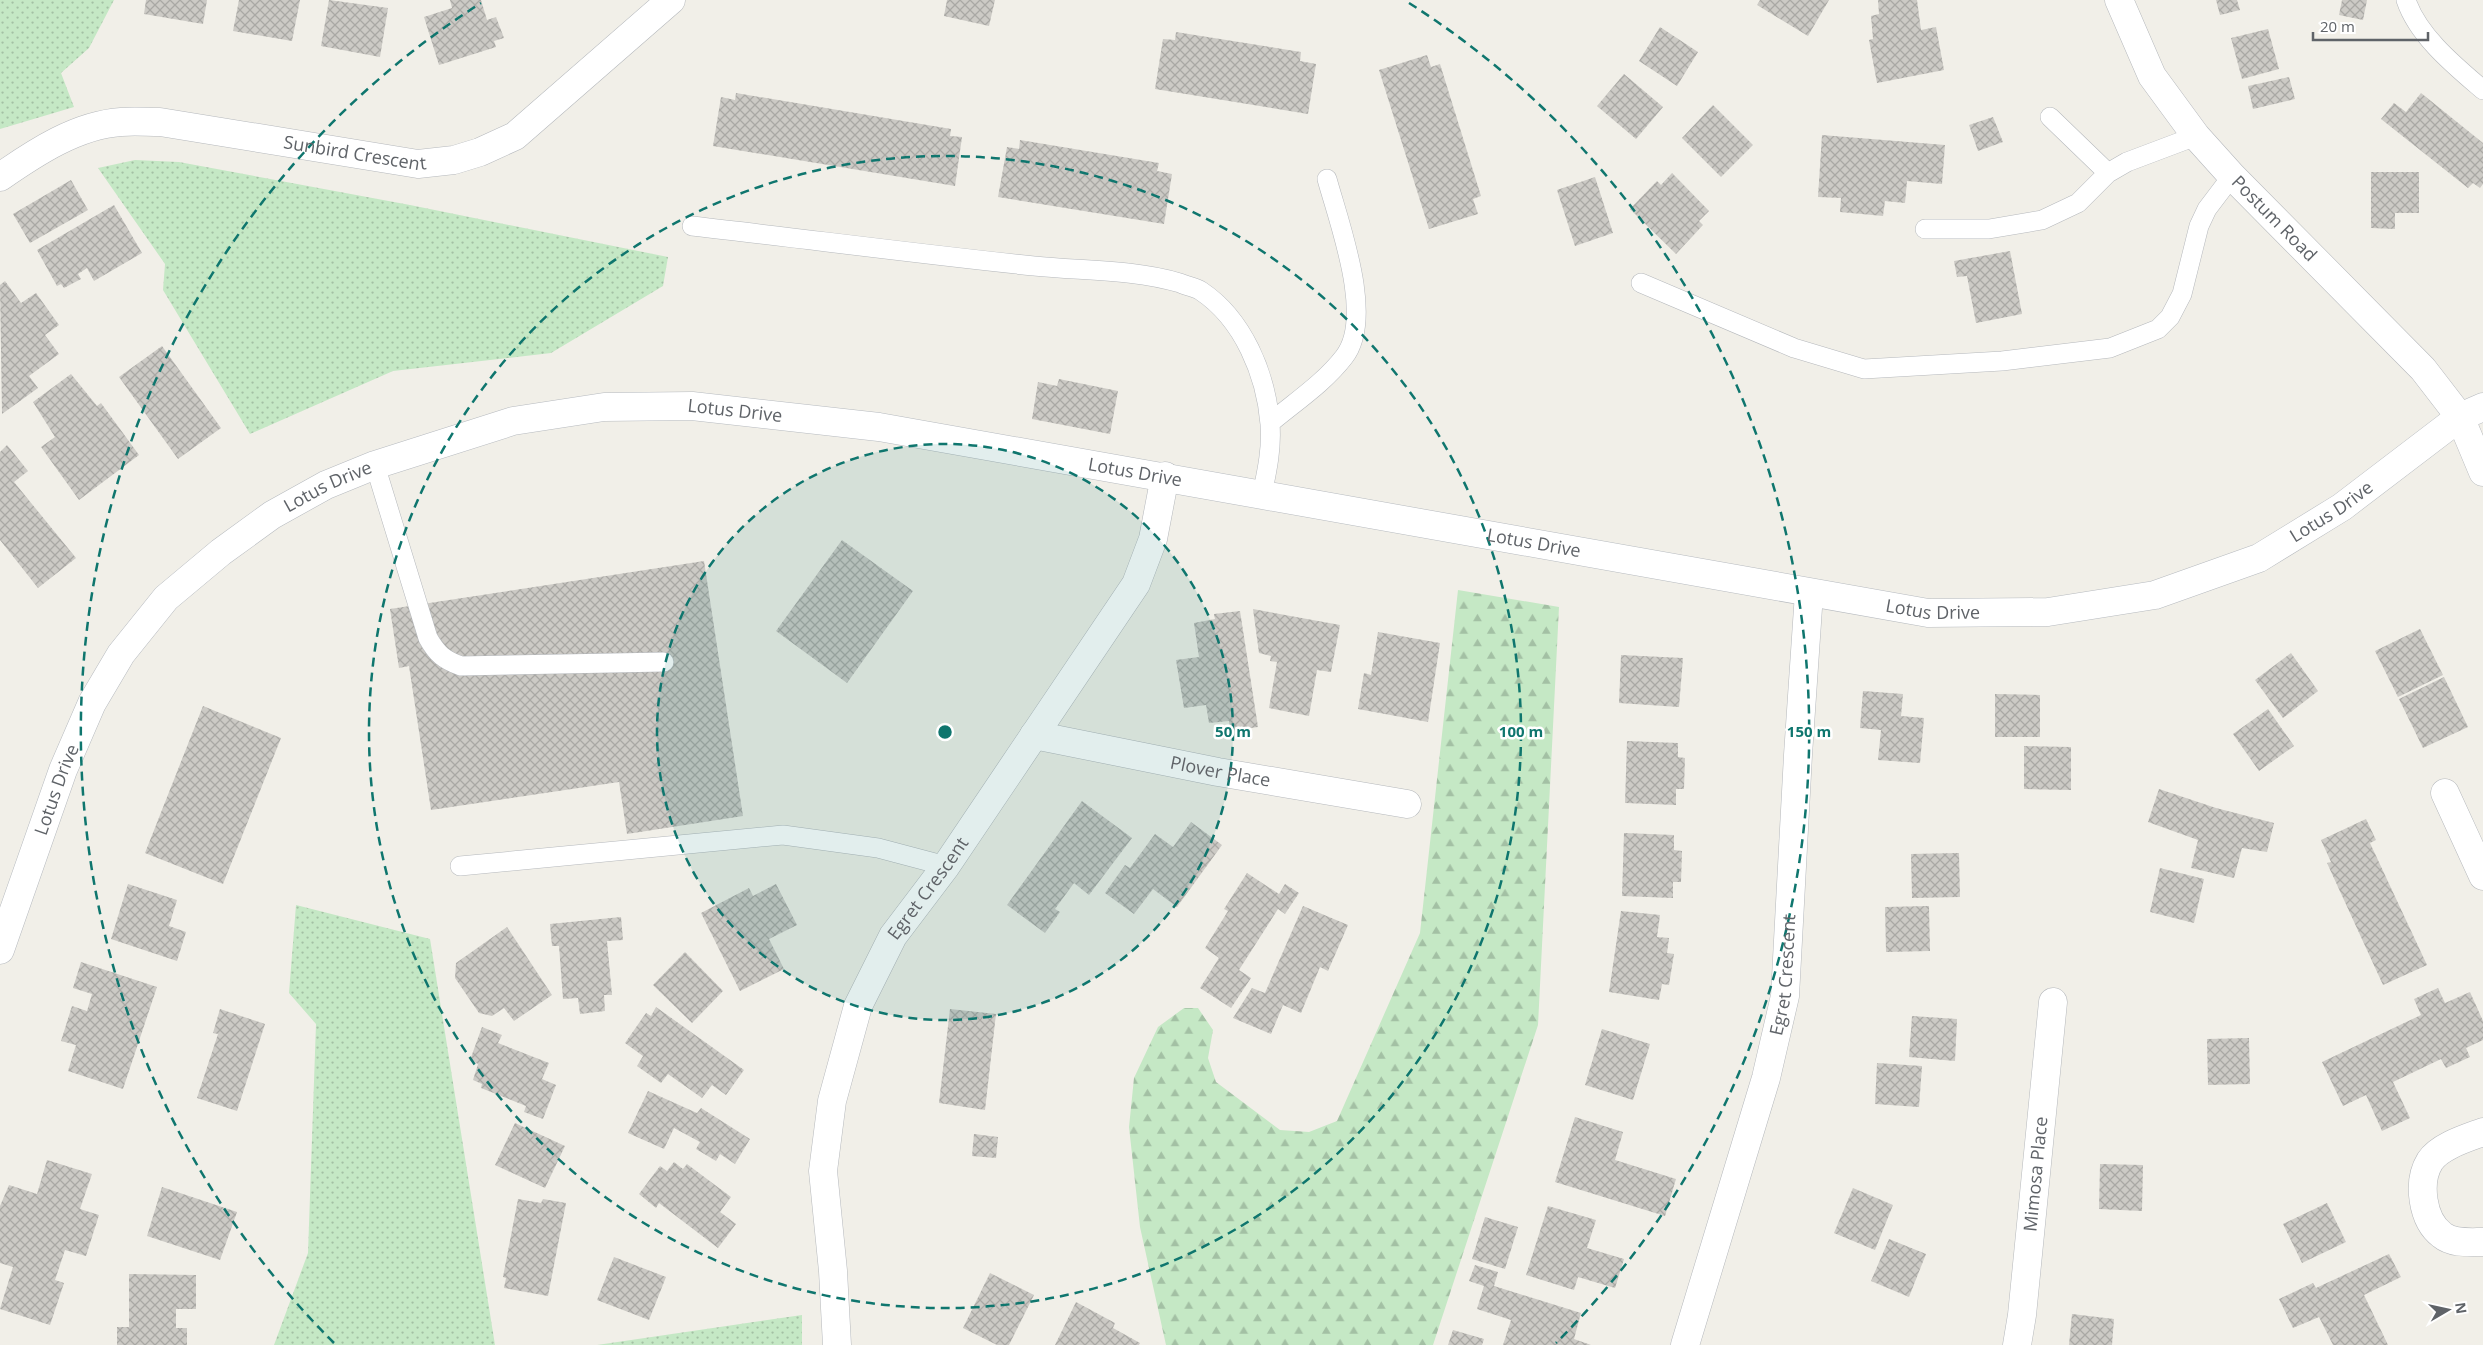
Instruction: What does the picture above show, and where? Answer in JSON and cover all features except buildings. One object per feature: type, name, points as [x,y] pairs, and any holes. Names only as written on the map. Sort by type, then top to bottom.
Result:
[{"type":"street","name":"Sunbird Crescent","points":[[0,177],[46,146],[90,129],[120,122],[160,122],[418,164],[454,160],[480,152],[515,136],[671,0]]},
{"type":"street","name":"Postum Road","points":[[2120,0],[2152,76],[2196,136],[2232,176],[2423,369],[2472,412],[2483,472]]},
{"type":"street","name":"Lotus Drive","points":[[1,944],[62,770],[92,703],[121,654],[166,598],[221,552],[272,515],[326,485],[375,465],[513,421],[604,407],[692,406],[879,427],[1165,476],[1262,495],[1928,613],[2048,612],[2155,595],[2259,558],[2342,507],[2472,412]]},
{"type":"street","name":"Egret Crescent","points":[[837,1345],[833,1271],[823,1171],[832,1101],[858,1006],[893,936],[946,866],[1136,584],[1153,539],[1165,476]]},
{"type":"street","name":"Egret Crescent","points":[[1685,1345],[1766,1078],[1785,996],[1809,593]]},
{"type":"street","name":"Plover Place","points":[[1034,735],[1218,772],[1407,804]]},
{"type":"street","points":[[2445,793],[2483,876]]},
{"type":"street","name":"Mimosa Place","points":[[2017,1345],[2022,1315],[2053,1002]]},
{"type":"street","points":[[2483,1132],[2452,1145],[2431,1160],[2424,1173],[2422,1186],[2426,1209],[2432,1223],[2442,1235],[2453,1241],[2483,1242]]},
{"type":"lane","points":[[2406,0],[2417,21],[2438,47],[2483,90]]},
{"type":"lane","points":[[2050,117],[2108,173]]},
{"type":"lane","points":[[1925,229],[1989,229],[2042,220],[2078,204],[2108,173],[2127,162],[2196,136]]},
{"type":"lane","points":[[1641,283],[1794,348],[1864,369],[1993,362],[2110,348],[2158,329],[2170,317],[2182,294],[2199,226],[2206,209],[2232,176]]},
{"type":"lane","points":[[1270,423],[1316,386],[1346,356],[1356,329],[1356,284],[1327,179]]},
{"type":"lane","points":[[692,226],[1035,266],[1158,277],[1198,289],[1219,304],[1234,320],[1249,348],[1260,377],[1270,423],[1269,462],[1262,495]]},
{"type":"lane","points":[[375,465],[428,638],[436,652],[446,660],[461,666],[664,662]]},
{"type":"lane","points":[[460,866],[783,835],[878,848],[946,866]]},
{"type":"green space","points":[[0,0],[114,0],[89,48],[61,73],[74,107],[0,129]]},
{"type":"green space","points":[[135,160],[179,162],[410,205],[668,257],[663,286],[551,353],[393,371],[250,434],[163,290],[165,264],[98,168]]},
{"type":"green space","points":[[1458,590],[1559,607],[1538,1025],[1433,1345],[1166,1345],[1140,1227],[1129,1127],[1134,1078],[1158,1027],[1184,1008],[1198,1008],[1213,1030],[1208,1058],[1216,1082],[1280,1130],[1309,1132],[1337,1121],[1420,933]]},
{"type":"green space","points":[[296,905],[430,939],[495,1345],[274,1345],[308,1253],[316,1024],[289,993]]},
{"type":"green space","points":[[802,1315],[802,1345],[597,1345]]}]
